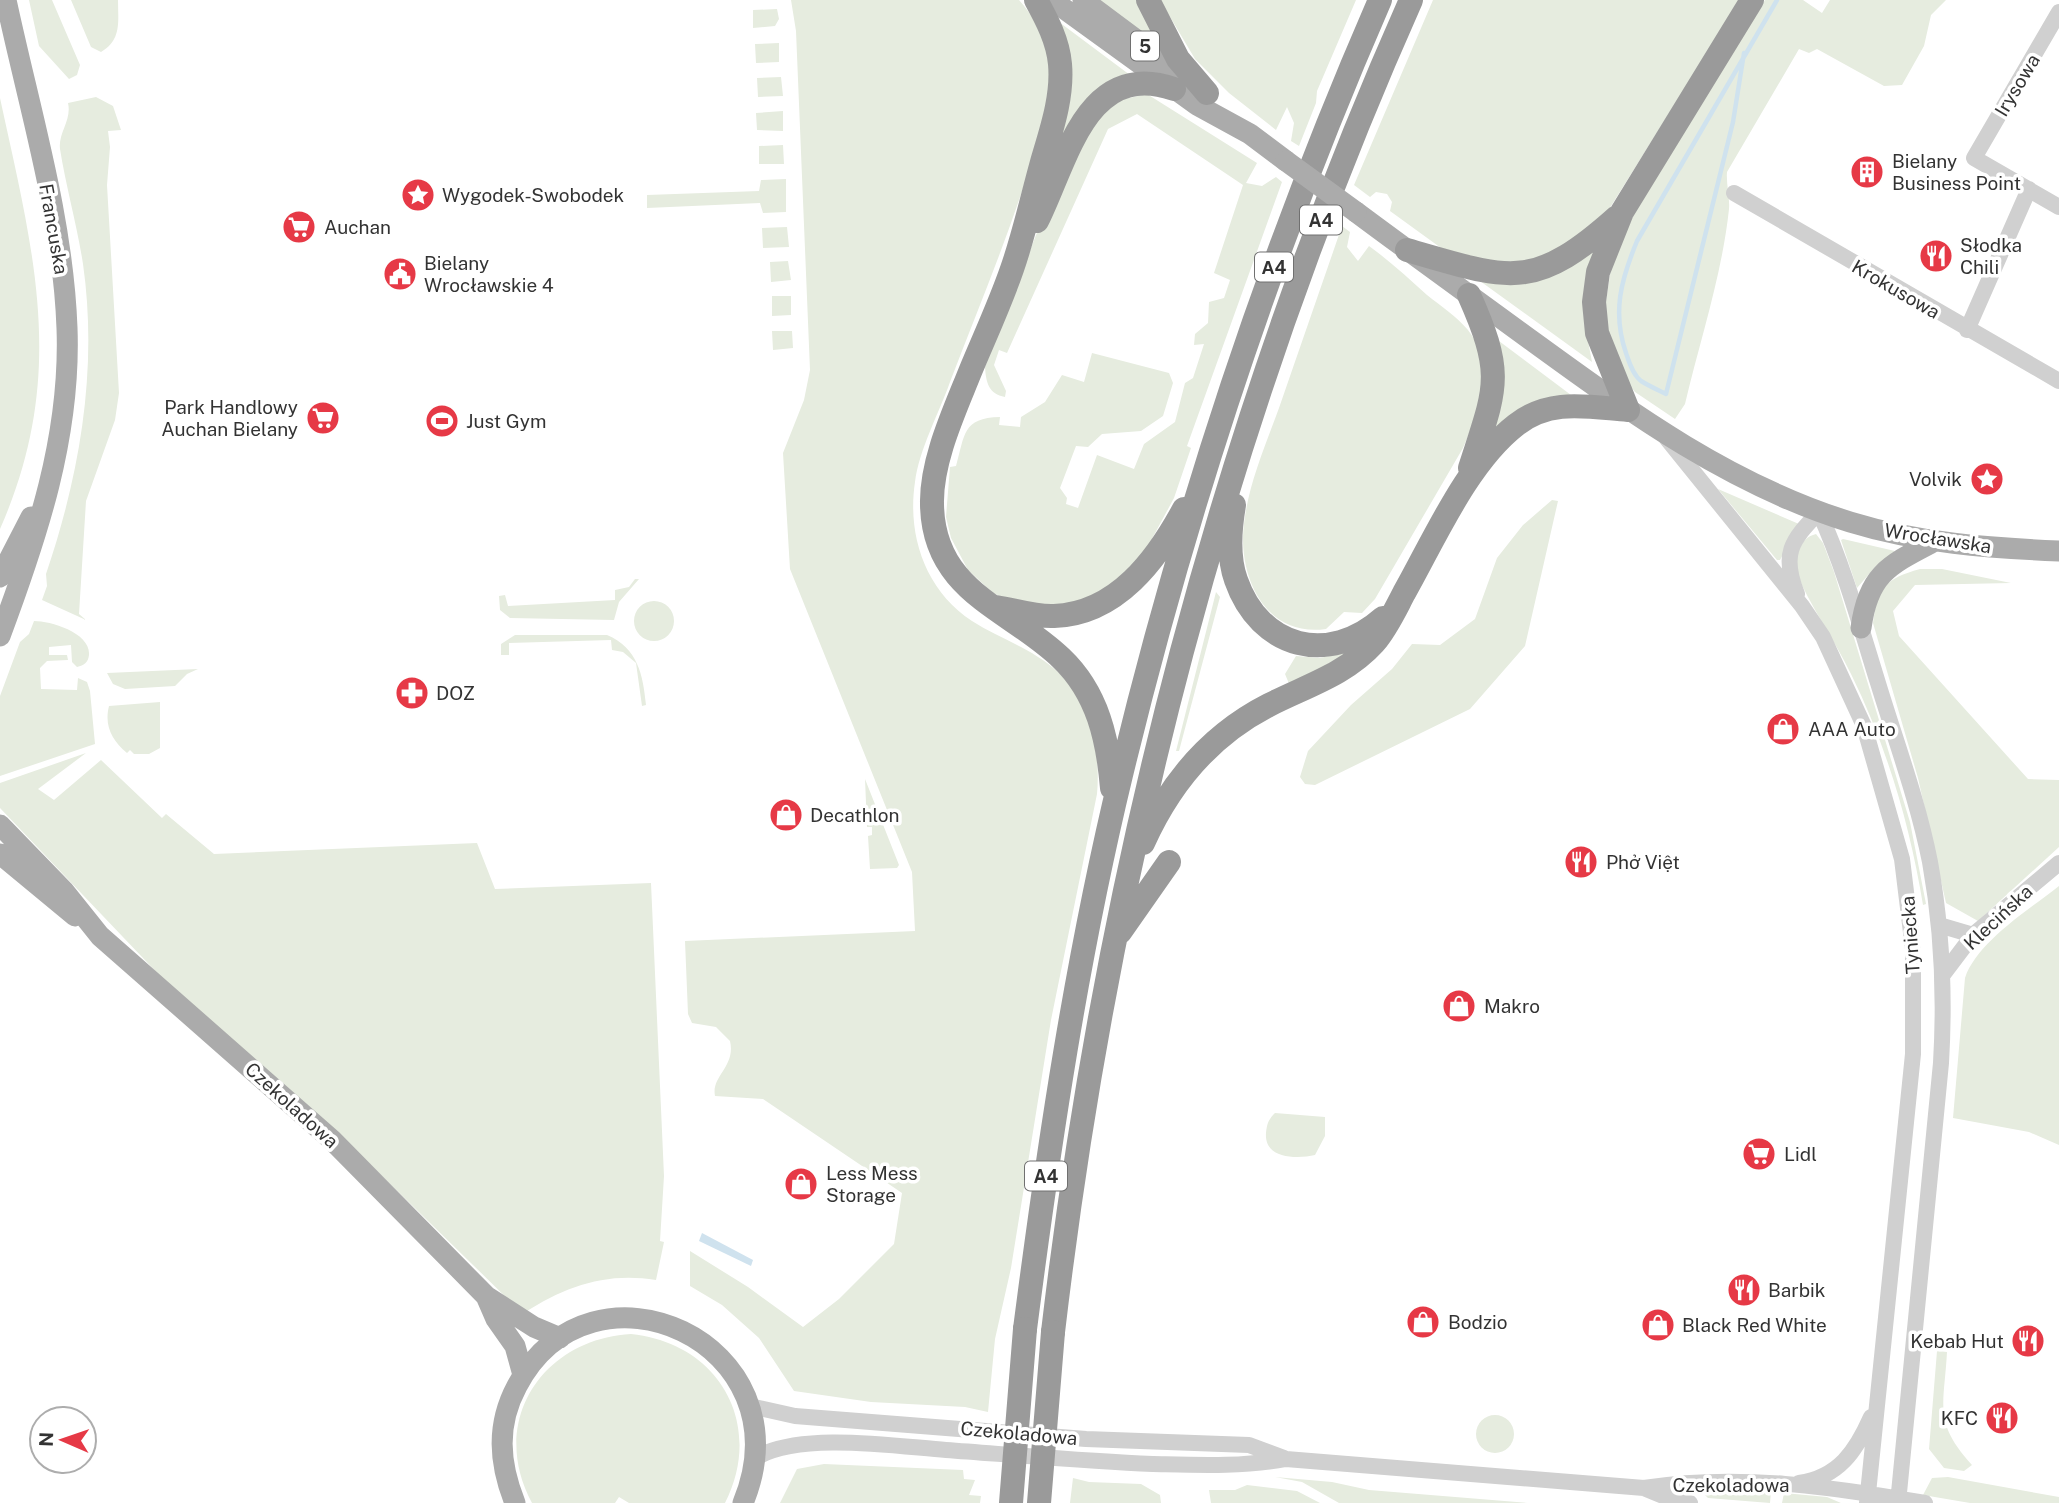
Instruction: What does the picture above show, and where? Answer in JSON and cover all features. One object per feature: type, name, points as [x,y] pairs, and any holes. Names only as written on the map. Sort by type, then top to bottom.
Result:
[{"type":"highway","points":[[1013,268],[1055,114],[1060,86],[1057,48],[1036,0]]},
{"type":"highway","points":[[1148,0],[1178,59],[1207,93]]},
{"type":"highway","name":"А4","points":[[1113,810],[1159,629],[1207,461],[1281,246],[1380,0]]},
{"type":"highway","name":"A4","points":[[1040,1503],[1054,1332],[1080,1130],[1122,901],[1175,675],[1243,445],[1319,226],[1411,0]]},
{"type":"highway","points":[[1122,901],[1149,829],[1193,761],[1242,720],[1324,681],[1356,660],[1381,634],[1463,489],[1506,434],[1533,414],[1568,405],[1628,410],[1602,348],[1594,302],[1603,258],[1622,212],[1752,0]]},
{"type":"highway","points":[[1113,810],[1108,752],[1095,706],[1062,658],[967,588],[946,560],[933,521],[932,492],[961,395],[1013,268],[1083,121],[1098,100],[1118,88],[1149,83],[1174,89]]},
{"type":"highway","points":[[1407,250],[1482,271],[1506,274],[1547,268],[1574,253],[1622,212]]},
{"type":"highway","points":[[1463,489],[1490,403],[1495,376],[1492,354],[1469,295]]},
{"type":"highway","points":[[1243,445],[1233,510],[1232,560],[1243,596],[1262,622],[1288,640],[1326,647],[1356,637],[1376,625],[1399,603]]},
{"type":"highway","points":[[993,606],[1052,617],[1079,612],[1107,601],[1134,580],[1154,559],[1177,522],[1207,461]]},
{"type":"highway","name":"A4","points":[[1011,1503],[1026,1329],[1070,1023],[1113,810]]},
{"type":"highway","points":[[1114,942],[1169,862]]},
{"type":"main road","name":"5","points":[[1052,0],[1174,89],[1250,134],[1407,250]]},
{"type":"main road","name":"5","points":[[1083,0],[1207,93],[1250,134]]},
{"type":"main road","name":"Francuska","points":[[7,4],[53,216],[65,293],[67,366],[56,453],[48,488]]},
{"type":"main road","name":"Wrocławska","points":[[1407,250],[1628,410],[1752,485],[1819,512],[1873,528],[1935,541],[2059,551]]},
{"type":"main road","points":[[0,578],[48,488]]},
{"type":"main road","points":[[0,636],[41,524],[48,488]]},
{"type":"main road","points":[[1861,628],[1869,589],[1878,577],[1900,560],[1935,541]]},
{"type":"main road","name":"Czekoladowa","points":[[0,825],[64,891],[89,925]]},
{"type":"main road","name":"Czekoladowa","points":[[0,854],[56,903],[89,925],[332,1140],[486,1296],[531,1325],[560,1338]]},
{"type":"main road","name":"Czekoladowa","points":[[486,1296],[496,1319],[514,1344],[523,1374]]},
{"type":"main road","points":[[515,1503],[502,1463],[500,1440],[509,1400],[523,1374],[541,1353],[560,1338],[588,1324],[634,1318],[662,1322],[695,1337],[722,1358],[743,1387],[757,1438],[757,1457],[743,1503]]},
{"type":"street","name":"Irysowa","points":[[2029,189],[1974,158],[2059,12]]},
{"type":"street","points":[[1967,330],[2029,189],[2059,207]]},
{"type":"street","name":"Krokusowa","points":[[1734,193],[2059,381]]},
{"type":"street","name":"Tyniecka","points":[[1664,434],[1802,606],[1838,665],[1864,726],[1902,859],[1911,914],[1913,1054],[1867,1499]]},
{"type":"street","points":[[1802,606],[1789,573],[1790,551],[1795,538],[1819,512]]},
{"type":"street","name":"Tyniecka","points":[[1819,512],[1834,546],[1861,628],[1919,819],[1939,925],[1942,976],[1937,1114],[1898,1502]]},
{"type":"street","points":[[2054,868],[2059,887]]},
{"type":"street","name":"Klecińska","points":[[1942,976],[1973,935],[2054,868]]},
{"type":"street","points":[[1939,925],[1973,935]]},
{"type":"street","points":[[1789,1485],[1826,1476],[1846,1462],[1862,1437],[1877,1401]]},
{"type":"street","name":"Czekoladowa","points":[[750,1406],[795,1416],[1086,1439],[1249,1445],[1286,1459]]},
{"type":"street","name":"Czekoladowa","points":[[757,1457],[781,1446],[808,1444],[887,1445],[1087,1461],[1178,1464],[1248,1466],[1286,1459],[1644,1488],[1683,1481],[1789,1485],[1867,1499],[1925,1503]]},
{"type":"street","name":"Czekoladowa","points":[[1644,1488],[1675,1501],[1690,1503]]},
{"type":"shaded area","points":[[29,0],[52,0],[80,65],[77,75],[69,79],[39,46]]},
{"type":"shaded area","points":[[71,0],[118,0],[116,36],[101,52],[91,47]]},
{"type":"shaded area","points":[[791,0],[1019,0],[1038,26],[1049,55],[1049,93],[1034,153],[1005,240],[925,444],[917,470],[913,502],[917,541],[931,577],[942,594],[972,621],[1038,656],[1058,672],[1069,684],[1085,713],[1091,728],[1097,761],[1097,794],[1051,1020],[1011,1268],[995,1339],[988,1412],[965,1407],[871,1402],[794,1391],[759,1338],[722,1305],[690,1286],[690,1251],[748,1287],[803,1327],[839,1299],[894,1244],[902,1193],[763,1099],[715,1096],[716,1083],[730,1058],[730,1041],[716,1027],[692,1023],[688,1014],[685,941],[915,931],[912,872],[790,569],[783,453],[804,400],[810,370],[796,31]]},
{"type":"shaded area","points":[[1097,0],[1141,0],[1157,44]]},
{"type":"shaded area","points":[[1160,0],[1356,0],[1317,91],[1316,103],[1299,146],[1291,141],[1294,123],[1287,107],[1276,130],[1229,93],[1195,59]]},
{"type":"shaded area","points":[[1433,0],[1740,0],[1606,214],[1552,256],[1501,266],[1441,248],[1390,211],[1392,202],[1387,194],[1376,192],[1370,197],[1354,185]]},
{"type":"shaded area","points":[[1765,0],[1803,0],[1822,13],[1830,0],[1946,0],[1931,15],[1924,46],[1902,85],[1884,86],[1817,49],[1809,53],[1799,49],[1727,172],[1729,209],[1721,258],[1685,404],[1675,419],[1635,392],[1624,378],[1603,322],[1612,261],[1636,210]]},
{"type":"shaded area","points":[[777,9],[779,19],[775,26],[753,28],[753,10]]},
{"type":"shaded area","points":[[1059,22],[1130,75],[1094,93],[1060,147]]},
{"type":"shaded area","points":[[779,43],[779,62],[756,63],[755,44]]},
{"type":"shaded area","points":[[781,77],[783,96],[758,97],[757,78]]},
{"type":"shaded area","points":[[1147,94],[1257,163],[1246,183],[1262,186],[1276,177],[1282,182],[1187,446],[1191,448],[1174,498],[1141,559],[1085,605],[1024,607],[993,593],[968,570],[951,538],[946,517],[950,467],[956,466],[967,430],[978,421],[1000,417],[999,425],[1020,427],[1021,417],[1045,402],[1062,375],[1084,382],[1092,353],[1169,373],[1173,383],[1163,416],[1141,431],[1102,434],[1088,447],[1076,446],[1060,488],[1067,498],[1066,504],[1078,508],[1097,455],[1134,469],[1144,444],[1175,422],[1185,383],[1193,378],[1204,344],[1194,345],[1195,334],[1208,323],[1209,302],[1224,298],[1230,280],[1214,273],[1243,185],[1137,114],[1108,129],[1007,353],[999,350],[994,365],[1006,391],[1005,397],[989,387],[985,367],[1036,235],[1102,104]]},
{"type":"shaded area","points":[[96,97],[113,106],[121,130],[108,131],[110,147],[107,185],[119,393],[115,420],[86,501],[79,614],[86,620],[42,600],[47,586],[46,574],[77,460],[87,382],[87,303],[83,264],[60,143],[68,115],[68,103]]},
{"type":"shaded area","points":[[0,98],[33,263],[39,366],[33,419],[21,473],[0,529]]},
{"type":"shaded area","points":[[783,111],[783,131],[757,130],[756,113]]},
{"type":"shaded area","points":[[783,145],[784,164],[759,164],[759,146]]},
{"type":"shaded area","points":[[786,179],[786,212],[763,213],[760,203],[647,208],[647,195],[759,191],[761,180]]},
{"type":"shaded area","points":[[1342,226],[1350,232],[1347,247],[1358,261],[1369,246],[1468,330],[1481,358],[1481,389],[1474,420],[1463,448],[1375,599],[1362,613],[1344,612],[1326,629],[1306,629],[1289,625],[1263,604],[1248,573],[1243,536],[1247,503],[1256,471]]},
{"type":"shaded area","points":[[787,227],[789,247],[763,248],[762,228]]},
{"type":"shaded area","points":[[1597,246],[1588,341],[1592,362],[1480,281]]},
{"type":"shaded area","points":[[788,261],[791,280],[771,282],[770,262]]},
{"type":"shaded area","points":[[772,296],[791,296],[791,315],[772,316]]},
{"type":"shaded area","points":[[772,331],[792,331],[793,348],[773,350]]},
{"type":"shaded area","points":[[1499,341],[1571,395],[1490,438]]},
{"type":"shaded area","points":[[1718,489],[1799,524],[1780,560],[1777,560]]},
{"type":"shaded area","points":[[1552,500],[1558,501],[1525,646],[1470,709],[1315,785],[1305,784],[1300,777],[1308,751],[1351,705],[1392,669],[1412,644],[1440,645],[1475,619],[1497,558],[1523,525]]},
{"type":"shaded area","points":[[1816,534],[1823,543],[1834,572],[1910,822],[1926,904],[1923,905],[1904,816],[1876,730],[1851,674],[1795,570],[1802,543]]},
{"type":"shaded area","points":[[1841,540],[1895,551],[1876,566],[1857,588]]},
{"type":"shaded area","points":[[1920,569],[1942,569],[2011,583],[1915,585],[1893,611],[1899,636],[2028,779],[2059,780],[2059,847],[1978,921],[1946,903],[1918,778],[1873,623],[1885,586]]},
{"type":"shaded area","points":[[635,579],[639,579],[619,602],[614,620],[510,618],[500,610],[499,596],[505,595],[508,606],[615,600],[615,590],[629,587]]},
{"type":"shaded area","points":[[1216,592],[1220,597],[1179,751],[1176,751]]},
{"type":"shaded area","points":[[654,601],[662,602],[668,607],[673,613],[673,629],[668,635],[662,640],[654,641],[646,640],[640,635],[635,629],[634,621],[635,613],[640,607],[646,602]]},
{"type":"shaded area","points":[[34,621],[69,630],[84,640],[88,647],[88,660],[77,667],[72,662],[71,645],[49,647],[49,655],[67,655],[68,660],[47,661],[40,668],[41,689],[77,690],[78,678],[87,682],[95,744],[0,776],[0,696],[20,642],[29,634]]},
{"type":"shaded area","points":[[515,635],[607,635],[626,647],[632,655],[637,664],[641,673],[646,705],[642,706],[636,663],[623,652],[612,650],[611,640],[509,643],[509,655],[501,655],[501,644]]},
{"type":"shaded area","points":[[1350,651],[1290,686],[1285,674],[1296,656],[1320,658]]},
{"type":"shaded area","points":[[198,669],[187,674],[175,686],[125,689],[113,684],[107,673]]},
{"type":"shaded area","points":[[160,702],[160,748],[149,754],[134,754],[130,750],[127,753],[110,732],[109,706]]},
{"type":"shaded area","points":[[86,753],[38,789],[54,800],[101,760],[162,818],[166,814],[214,854],[477,843],[495,889],[651,883],[664,1176],[660,1241],[664,1242],[656,1280],[620,1278],[587,1283],[555,1295],[524,1313],[518,1309],[338,1133],[163,979],[0,808],[0,783]]},
{"type":"shaded area","points":[[865,779],[899,865],[897,868],[870,869],[868,836],[872,835],[872,827],[867,827]]},
{"type":"shaded area","points":[[2059,886],[2059,1145],[2029,1132],[1953,1118],[1965,978],[1971,965],[1992,939]]},
{"type":"shaded area","points":[[1275,1113],[1325,1117],[1325,1136],[1315,1155],[1291,1157],[1270,1148],[1266,1130]]},
{"type":"shaded area","points":[[631,1334],[662,1341],[688,1353],[710,1371],[726,1392],[736,1417],[740,1445],[736,1473],[725,1503],[629,1503],[619,1497],[615,1503],[532,1503],[520,1473],[516,1443],[521,1415],[532,1390],[549,1368],[572,1351],[599,1339]]},
{"type":"shaded area","points":[[1937,1351],[1947,1352],[1944,1413],[1951,1437],[1972,1465],[1964,1471],[1944,1468],[1929,1449]]},
{"type":"shaded area","points":[[1495,1415],[1508,1421],[1514,1434],[1508,1447],[1495,1453],[1482,1447],[1476,1434],[1482,1421]]},
{"type":"shaded area","points":[[824,1464],[963,1470],[964,1479],[975,1480],[969,1495],[981,1496],[980,1503],[780,1503],[797,1469]]},
{"type":"shaded area","points":[[1275,1477],[1332,1482],[1369,1490],[1528,1503],[1339,1503],[1302,1482]]},
{"type":"shaded area","points":[[1948,1477],[2059,1497],[2059,1503],[1970,1503],[1923,1495],[1932,1478]]},
{"type":"shaded area","points":[[1073,1478],[1089,1482],[1141,1484],[1160,1495],[1161,1503],[1070,1503]]},
{"type":"shaded area","points":[[1247,1485],[1297,1491],[1320,1503],[1211,1503],[1209,1490],[1235,1490]]},
{"type":"shaded area","points":[[1708,1491],[1771,1492],[1770,1503],[1708,1498],[1705,1495]]},
{"type":"shaded area","points":[[1784,1493],[1827,1497],[1841,1503],[1782,1503]]},
{"type":"water","points":[[702,1233],[753,1260],[751,1266],[699,1241]]},
{"type":"waterway","points":[[1744,53],[1733,122],[1666,394],[1638,378],[1626,353],[1619,310],[1623,283],[1637,241],[1777,0]]},
{"type":"place","name":"Bielany Business Point","points":[[1867,172]]},
{"type":"place","name":"Wygodek-Swobodek","points":[[418,195]]},
{"type":"place","name":"Auchan","points":[[299,227]]},
{"type":"place","name":"Słodka Chili","points":[[1936,256]]},
{"type":"place","name":"Bielany Wrocławskie 4","points":[[400,274]]},
{"type":"place","name":"Park Handlowy Auchan Bielany","points":[[323,418]]},
{"type":"place","name":"Just Gym","points":[[442,421]]},
{"type":"place","name":"Volvik","points":[[1987,479]]},
{"type":"place","name":"DOZ","points":[[412,693]]},
{"type":"place","name":"AAA Auto","points":[[1783,729]]},
{"type":"place","name":"Decathlon","points":[[786,815]]},
{"type":"place","name":"Phở Việt","points":[[1581,862]]},
{"type":"place","name":"Makro","points":[[1459,1006]]},
{"type":"place","name":"Lidl","points":[[1759,1154]]},
{"type":"place","name":"Less Mess Storage","points":[[801,1184]]},
{"type":"place","name":"Barbik","points":[[1744,1290]]},
{"type":"place","name":"Bodzio","points":[[1423,1322]]},
{"type":"place","name":"Black Red White","points":[[1658,1325]]},
{"type":"place","name":"Kebab Hut","points":[[2028,1341]]},
{"type":"place","name":"KFC","points":[[2002,1418]]}]
